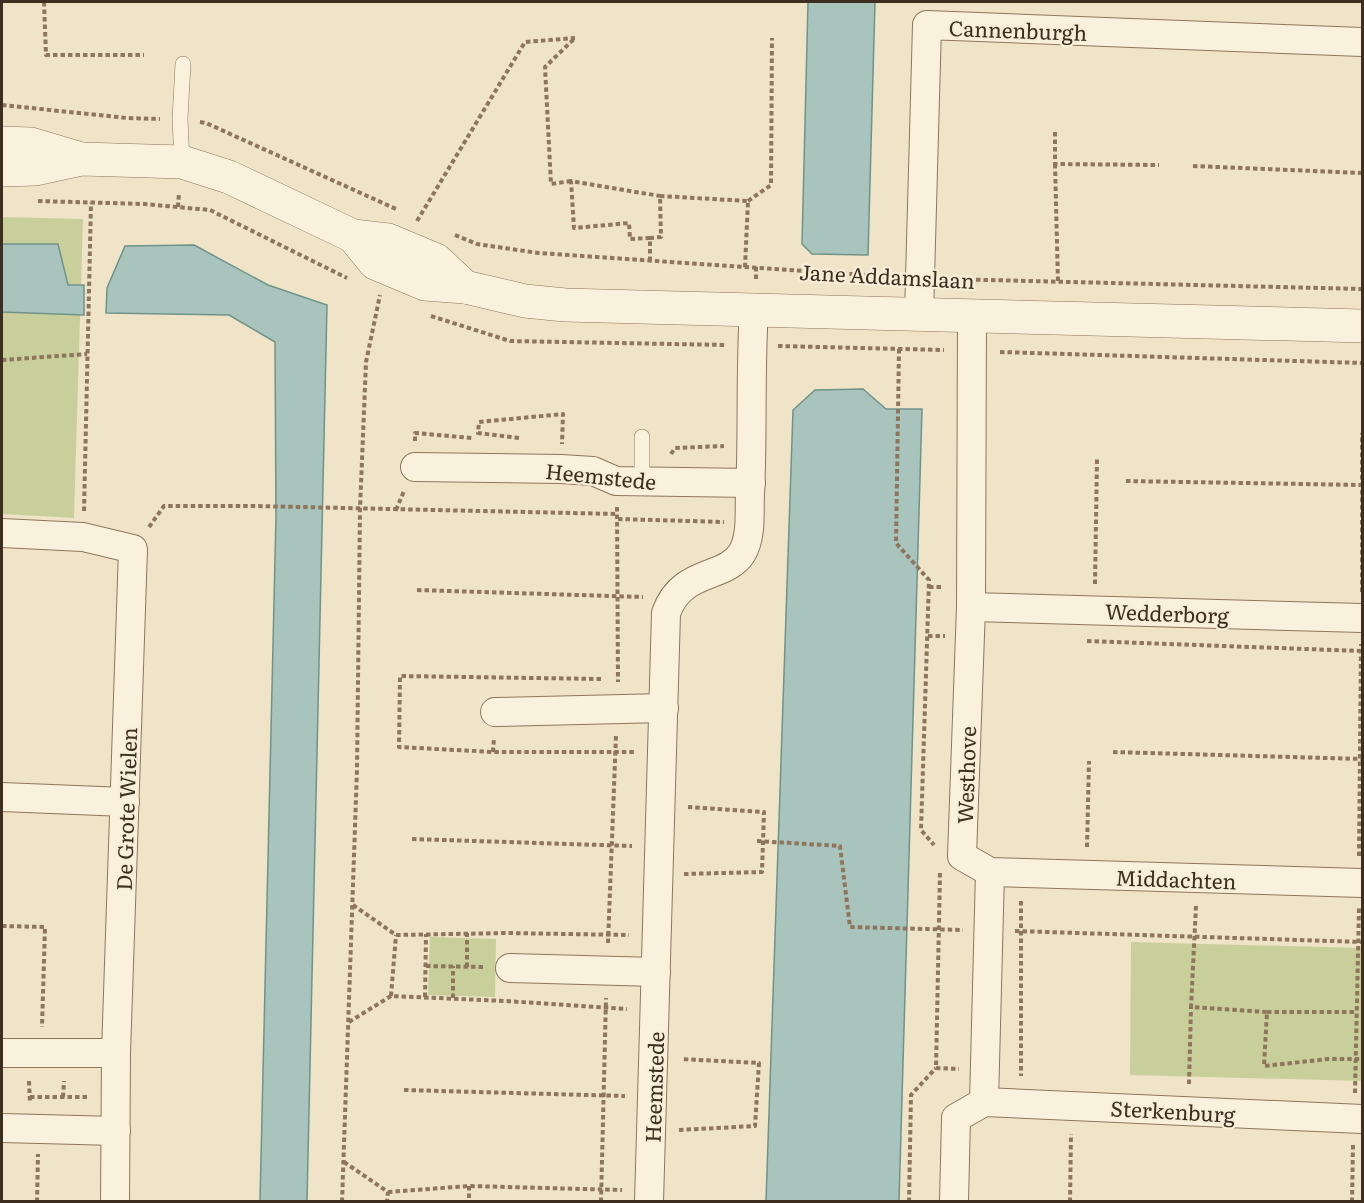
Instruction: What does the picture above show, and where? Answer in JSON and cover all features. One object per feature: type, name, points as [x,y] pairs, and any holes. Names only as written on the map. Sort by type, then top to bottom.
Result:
[{"type":"street","name":"Cannenburgh","points":[[919,315],[927,25],[1362,42]]},
{"type":"street","name":"Jane Addamslaan","points":[[2,143],[31,144],[82,159]]},
{"type":"street","name":"Jane Addamslaan","points":[[2,170],[36,169],[82,159],[182,162],[229,177],[353,236],[375,263],[425,284],[465,287],[525,301],[566,305],[1362,326]]},
{"type":"street","name":"Heemstede","points":[[650,1197],[666,613],[671,598],[693,580],[732,563],[741,555],[746,544],[751,483],[754,310]]},
{"type":"street","name":"Westhove","points":[[951,854],[971,607],[972,316]]},
{"type":"street","name":"Heemstede","points":[[415,467],[593,471],[629,481],[751,483]]},
{"type":"street","points":[[2,533],[83,537],[133,549]]},
{"type":"street","name":"De Grote Wielen","points":[[115,1202],[116,1053],[133,549]]},
{"type":"street","name":"Wedderborg","points":[[971,607],[1362,618]]},
{"type":"street","points":[[495,712],[664,708]]},
{"type":"street","points":[[2,797],[125,802]]},
{"type":"street","points":[[951,854],[990,872],[984,1102],[956,1118],[954,1202]]},
{"type":"street","name":"Middachten","points":[[990,872],[1361,883]]},
{"type":"street","points":[[498,967],[656,972]]},
{"type":"street","points":[[2,1053],[116,1053]]},
{"type":"street","name":"Sterkenburg","points":[[984,1102],[1358,1119]]},
{"type":"street","points":[[2,1128],[35,1120],[116,1131]]},
{"type":"lane","points":[[182,162],[180,119],[183,64]]},
{"type":"lane","points":[[629,481],[642,437]]},
{"type":"path","points":[[44,2],[46,55],[144,55]]},
{"type":"path","points":[[428,223],[418,219],[525,42],[575,38],[544,67],[551,184],[571,181],[660,196],[748,201],[771,185],[772,38]]},
{"type":"path","points":[[1055,132],[1058,282]]},
{"type":"path","points":[[1056,164],[1158,165]]},
{"type":"path","points":[[1194,166],[1362,173]]},
{"type":"path","points":[[571,181],[574,228],[629,223],[630,239],[661,237],[660,196]]},
{"type":"path","points":[[745,267],[748,201]]},
{"type":"path","points":[[83,537],[91,203]]},
{"type":"path","name":"Jane Addamslaan","points":[[447,232],[477,244],[538,253],[920,278],[1362,289]]},
{"type":"path","points":[[650,238],[650,261]]},
{"type":"path","points":[[342,1202],[357,769],[360,509],[366,362],[380,295]]},
{"type":"path","points":[[899,349],[896,543],[929,580],[921,830],[951,854],[936,1068],[911,1095],[909,1202]]},
{"type":"path","points":[[935,350],[1362,363]]},
{"type":"path","points":[[2,360],[87,354]]},
{"type":"path","points":[[530,440],[478,433],[479,422],[562,414],[562,444],[551,443]]},
{"type":"path","points":[[1352,1202],[1358,1119],[1355,1059],[1361,883],[1362,433]]},
{"type":"path","points":[[1094,610],[1097,459]]},
{"type":"path","points":[[601,1202],[606,971],[619,680],[617,517],[629,481]]},
{"type":"path","points":[[1126,481],[1362,485]]},
{"type":"path","points":[[133,549],[164,506],[331,508],[749,523]]},
{"type":"path","points":[[417,590],[618,596]]},
{"type":"path","points":[[1077,640],[1362,651]]},
{"type":"path","points":[[1113,752],[1361,759]]},
{"type":"path","points":[[1087,875],[1089,761]]},
{"type":"path","points":[[412,839],[612,846],[659,861],[762,872],[764,812],[661,805]]},
{"type":"path","points":[[757,841],[840,846],[850,927],[932,930]]},
{"type":"path","points":[[1021,1103],[1022,873]]},
{"type":"path","points":[[352,905],[396,935],[609,933],[657,937]]},
{"type":"path","points":[[2,926],[45,927],[41,1053]]},
{"type":"path","points":[[989,931],[1360,942]]},
{"type":"path","points":[[467,933],[467,967]]},
{"type":"path","points":[[425,997],[426,934]]},
{"type":"path","points":[[391,996],[396,935]]},
{"type":"path","points":[[1188,1111],[1194,936]]},
{"type":"path","points":[[426,966],[498,967]]},
{"type":"path","points":[[453,966],[453,999]]},
{"type":"path","points":[[349,1022],[391,996],[655,1010]]},
{"type":"path","points":[[1191,1007],[1267,1012],[1356,1012]]},
{"type":"path","points":[[1267,1012],[1264,1066],[1328,1059],[1362,1059]]},
{"type":"path","points":[[651,1131],[755,1126],[759,1063],[654,1058]]},
{"type":"path","points":[[936,1068],[985,1069]]},
{"type":"path","points":[[20,1080],[29,1081],[35,1120],[37,1202]]},
{"type":"path","points":[[404,1090],[604,1097],[652,1095]]},
{"type":"path","points":[[30,1097],[116,1097]]},
{"type":"path","points":[[1070,1202],[1071,1106]]},
{"type":"path","points":[[344,1162],[388,1192],[469,1186],[602,1188],[650,1197]]},
{"type":"path","points":[[469,1186],[469,1202]]},
{"type":"path","points":[[387,1202],[388,1192]]},
{"type":"green space","points":[[2,217],[83,219],[74,518],[2,514]]},
{"type":"green space","points":[[430,937],[496,939],[495,997],[428,995]]},
{"type":"green space","points":[[1131,942],[1362,948],[1362,1081],[1130,1075]]},
{"type":"water","points":[[808,2],[875,2],[868,255],[812,254],[802,244]]},
{"type":"water","points":[[2,244],[58,244],[68,285],[84,285],[84,315],[2,312]]},
{"type":"water","points":[[194,245],[268,285],[327,305],[307,1201],[260,1201],[276,516],[275,342],[229,315],[106,313],[107,288],[125,246]]},
{"type":"water","points":[[863,389],[886,409],[922,409],[899,1201],[766,1201],[793,410],[815,390]]}]
